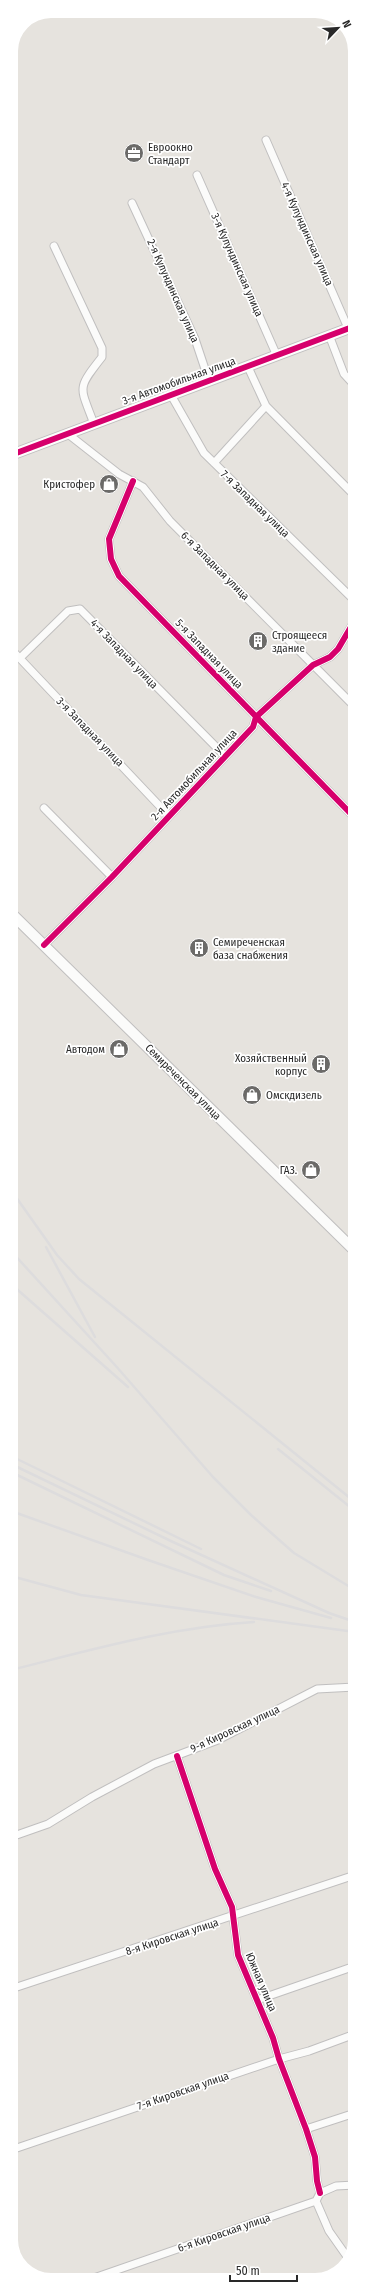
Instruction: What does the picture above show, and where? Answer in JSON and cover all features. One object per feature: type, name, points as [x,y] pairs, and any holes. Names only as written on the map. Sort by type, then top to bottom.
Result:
[{"type":"main road","name":"3-я Автомобильная улица","points":[[18,452],[348,328]]},
{"type":"main road","name":"Семиреченская улица","points":[[18,920],[348,1244]]},
{"type":"street","name":"4-я Кулундинская улица","points":[[266,140],[348,318]]},
{"type":"street","name":"3-я Кулундинская улица","points":[[197,175],[277,356]]},
{"type":"street","name":"2-я Кулундинская улица","points":[[132,203],[195,339],[209,380]]},
{"type":"street","points":[[54,246],[102,348],[102,357],[84,380],[82,390],[94,424]]},
{"type":"street","points":[[329,335],[344,374],[348,378]]},
{"type":"street","points":[[248,367],[266,406],[348,489]]},
{"type":"street","name":"7-я Западная улица","points":[[171,395],[204,453],[348,594]]},
{"type":"street","points":[[214,463],[266,406]]},
{"type":"street","name":"6-я Западная улица","points":[[68,434],[119,474],[143,487],[170,521],[348,700]]},
{"type":"street","name":"5-я Западная улица","points":[[133,481],[109,539],[111,558],[119,576],[348,811]]},
{"type":"street","name":"4-я Западная улица","points":[[20,658],[68,611],[80,609],[225,756]]},
{"type":"street","name":"2-я Автомобильная улица","points":[[44,945],[112,877],[225,756],[252,726],[256,717],[313,665],[330,657],[338,649],[348,632]]},
{"type":"street","name":"3-я Западная улица","points":[[20,658],[169,816]]},
{"type":"street","points":[[44,808],[112,877]]},
{"type":"street","name":"9-я Кировская улица","points":[[18,1835],[48,1824],[138,1772],[218,1740],[318,1689],[348,1687]]},
{"type":"street","name":"Южная улица","points":[[177,1756],[215,1868],[234,1916],[238,1955],[273,2038],[279,2059],[306,2129],[315,2157],[317,2181],[320,2192]]},
{"type":"street","name":"8-я Кировская улица","points":[[18,1987],[348,1877]]},
{"type":"street","points":[[257,2000],[348,1968]]},
{"type":"street","name":"7-я Кировская улица","points":[[18,2148],[348,2037]]},
{"type":"street","points":[[306,2129],[348,2115]]},
{"type":"street","points":[[345,2254],[329,2231],[316,2201],[320,2192],[336,2186],[348,2185]]},
{"type":"street","name":"6-я Кировская улица","points":[[108,2273],[316,2201]]},
{"type":"railway","points":[[18,1200],[57,1255],[79,1279],[348,1496]]},
{"type":"railway","points":[[46,1247],[95,1337]]},
{"type":"railway","points":[[18,1259],[115,1365],[213,1477],[251,1515],[294,1553],[348,1586]]},
{"type":"railway","points":[[18,1290],[128,1387]]},
{"type":"railway","points":[[278,1449],[348,1505]]},
{"type":"railway","points":[[18,1459],[201,1549]]},
{"type":"railway","points":[[18,1467],[173,1542],[329,1613],[348,1620]]},
{"type":"railway","points":[[18,1475],[224,1575],[271,1591]]},
{"type":"railway","points":[[18,1514],[256,1597],[331,1618]]},
{"type":"railway","points":[[18,1578],[81,1595],[348,1631]]},
{"type":"railway","points":[[18,1668],[131,1640],[192,1629],[254,1622]]},
{"type":"cycle path","points":[[18,452],[348,329]]},
{"type":"cycle path","points":[[133,481],[109,539],[111,559],[119,576],[348,811]]},
{"type":"cycle path","points":[[44,945],[112,877],[253,727],[256,717],[313,665],[330,657],[338,649],[348,632]]},
{"type":"cycle path","points":[[177,1756],[215,1869],[232,1907],[238,1955],[273,2038],[279,2059],[306,2129],[315,2157],[317,2181],[320,2193]]},
{"type":"place","name":"Евроокно Стандарт","points":[[134,153]]},
{"type":"place","name":"Кристофер","points":[[109,484]]},
{"type":"place","name":"Строящееся здание","points":[[258,641]]},
{"type":"place","name":"Семиреченская база снабжения","points":[[199,948]]},
{"type":"place","name":"Автодом","points":[[119,1049]]},
{"type":"place","name":"Хозяйственный корпус","points":[[321,1064]]},
{"type":"place","name":"Омскдизель","points":[[252,1095]]},
{"type":"place","name":"ГАЗ.","points":[[311,1170]]}]
